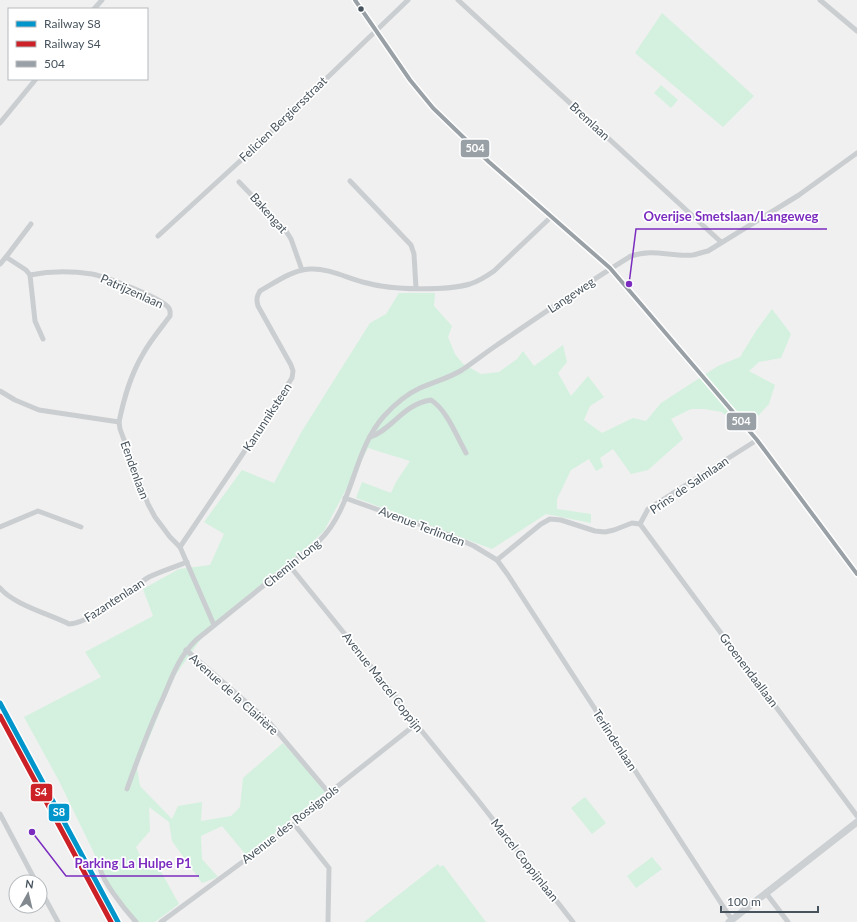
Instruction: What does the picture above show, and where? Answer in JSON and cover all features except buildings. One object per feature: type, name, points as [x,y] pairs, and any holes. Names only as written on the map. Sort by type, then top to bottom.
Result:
[{"type":"main road","points":[[730,921],[857,822]]},
{"type":"street","points":[[95,8],[102,0]]},
{"type":"street","points":[[355,0],[410,80],[433,108],[489,162],[610,268],[757,440],[857,574]]},
{"type":"street","name":"Felicien Bergiersstraat","points":[[158,236],[251,151],[408,0]]},
{"type":"street","name":"Bremlaan","points":[[458,0],[721,242]]},
{"type":"street","points":[[820,0],[857,31]]},
{"type":"street","points":[[0,123],[35,80]]},
{"type":"street","name":"Langeweg","points":[[478,359],[610,268],[630,256],[638,253],[649,252],[693,255],[708,251],[800,196],[857,153]]},
{"type":"street","points":[[350,181],[411,245],[414,254],[416,288]]},
{"type":"street","name":"Bakengat","points":[[239,182],[286,231],[291,239],[302,270]]},
{"type":"street","name":"Kanunniksteen","points":[[180,547],[290,382],[293,371],[291,365],[256,300],[260,291],[294,272],[311,269],[322,270],[368,284],[384,286],[416,288],[454,287],[470,284],[484,278],[494,271],[552,216]]},
{"type":"street","points":[[0,264],[31,224]]},
{"type":"street","points":[[6,257],[26,270],[30,275],[35,321],[42,340]]},
{"type":"street","name":"Patrijzenlaan","points":[[30,275],[41,273],[74,273],[104,277],[168,306],[170,316],[143,353],[123,402],[119,422]]},
{"type":"street","name":"Chemin Long","points":[[127,789],[151,724],[179,661],[186,650],[214,625],[329,532],[336,520],[366,444],[374,429],[384,416],[402,399],[419,389],[453,375],[478,359]]},
{"type":"street","points":[[0,391],[15,400],[39,410],[119,422]]},
{"type":"street","points":[[370,437],[377,435],[405,411],[431,400],[438,405],[444,413],[466,453]]},
{"type":"street","name":"Eendenlaan","points":[[119,422],[120,429],[148,504],[155,517],[170,537],[180,547],[214,625]]},
{"type":"street","name":"Prins de Salmlaan","points":[[497,560],[541,524],[550,519],[561,520],[595,531],[605,532],[632,523],[640,524],[648,509],[757,440]]},
{"type":"street","name":"Avenue Terlinden","points":[[345,498],[452,536],[497,560]]},
{"type":"street","points":[[0,527],[38,511],[81,527]]},
{"type":"street","name":"Groenendaallaan","points":[[640,524],[857,816]]},
{"type":"street","name":"Terlindenlaan","points":[[497,560],[730,921]]},
{"type":"street","name":"Fazantenlaan","points":[[0,588],[13,599],[69,624],[73,624],[86,620],[149,578],[187,562]]},
{"type":"street","name":"Avenue Marcel Coppijn","points":[[289,565],[478,799]]},
{"type":"street","name":"Avenue de la Clairière","points":[[186,650],[269,722],[329,793]]},
{"type":"street","name":"Avenue des Rossignols","points":[[161,922],[294,824],[329,793],[416,724]]},
{"type":"street","name":"Marcel Coppijnlaan","points":[[478,799],[573,922]]},
{"type":"street","points":[[0,814],[32,874]]},
{"type":"street","points":[[294,824],[329,868],[328,922]]},
{"type":"street","points":[[100,863],[100,870],[120,904],[136,922]]},
{"type":"street","points":[[766,893],[788,922]]},
{"type":"street","points":[[48,904],[58,922]]},
{"type":"green space","points":[[662,13],[754,96],[723,127],[635,53]]},
{"type":"green space","points":[[661,85],[678,100],[671,108],[654,93]]},
{"type":"green space","points":[[399,293],[435,293],[434,306],[452,326],[448,337],[455,354],[463,364],[481,374],[499,372],[517,359],[523,351],[534,366],[563,345],[567,362],[558,373],[571,396],[588,376],[604,397],[590,406],[584,420],[602,433],[633,418],[646,421],[661,403],[718,366],[740,357],[772,309],[791,334],[781,358],[759,362],[749,371],[775,385],[769,404],[744,431],[722,412],[704,409],[691,409],[671,419],[683,439],[648,470],[631,474],[613,449],[600,458],[603,467],[596,471],[589,459],[571,470],[557,499],[557,509],[591,514],[591,523],[546,514],[492,549],[356,498],[362,482],[391,493],[396,482],[410,461],[368,448],[324,531],[307,547],[210,626],[174,677],[137,768],[140,786],[172,819],[178,806],[202,802],[201,821],[231,816],[240,807],[243,778],[283,743],[326,791],[247,856],[222,826],[201,836],[202,859],[218,877],[202,883],[172,841],[169,822],[149,807],[150,831],[136,847],[145,867],[159,868],[179,904],[155,922],[138,922],[109,887],[59,781],[24,717],[101,677],[85,652],[153,616],[143,589],[179,569],[210,565],[224,534],[204,522],[242,470],[274,483],[302,431],[370,323],[386,314]]},
{"type":"green space","points":[[585,797],[606,823],[592,834],[571,808]]},
{"type":"green space","points":[[652,857],[662,869],[636,888],[627,876]]},
{"type":"green space","points":[[438,864],[440,867],[443,865],[486,922],[364,922]]},
{"type":"rail line","name":"S8","points":[[0,703],[118,922]]},
{"type":"rail line","name":"S4","points":[[0,716],[111,922]]},
{"type":"transit line","name":"504","points":[[355,0],[410,80],[433,108],[489,162],[610,268],[757,440],[857,574]]},
{"type":"place","name":"Overijse Smetslaan/Langeweg","points":[[629,284]]},
{"type":"place","name":"Parking La Hulpe P1","points":[[32,832]]}]
